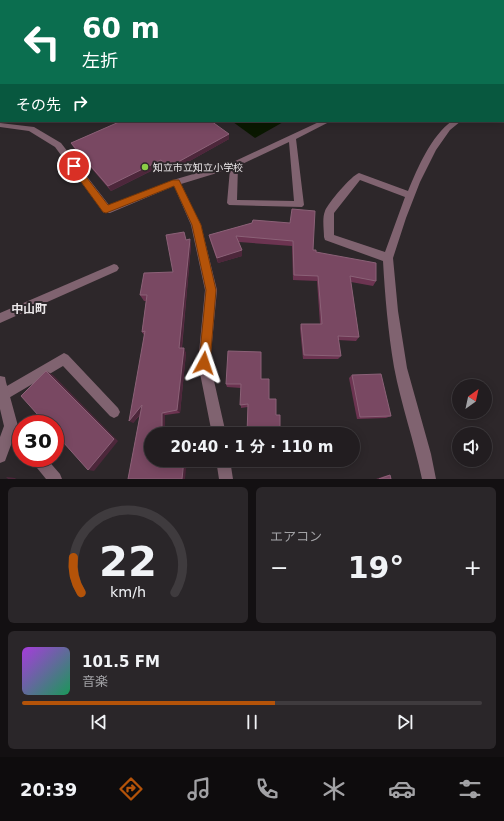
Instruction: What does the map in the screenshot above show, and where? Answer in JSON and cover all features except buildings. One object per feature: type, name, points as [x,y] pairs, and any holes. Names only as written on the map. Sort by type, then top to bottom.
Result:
[{"type":"street","points":[[0,125],[31,129],[58,145],[106,210],[176,182],[234,165],[325,122]]},
{"type":"street","points":[[429,479],[424,454],[401,368],[392,311],[388,258],[410,194],[432,150],[447,128],[456,122]]},
{"type":"street","points":[[234,165],[232,203],[298,205],[292,137]]},
{"type":"street","points":[[388,258],[329,237],[329,212],[359,176],[410,194]]},
{"type":"street","points":[[176,182],[196,225],[211,290],[204,363],[218,427]]},
{"type":"street","points":[[0,456],[11,426],[2,389]]},
{"type":"street","points":[[225,467],[226,479]]},
{"type":"lane","points":[[0,318],[114,268]]},
{"type":"lane","points":[[2,389],[64,359],[114,412]]},
{"type":"lane","points":[[45,467],[55,479]]},
{"type":"shaded area","points":[[233,122],[283,122],[255,138]]},
{"type":"place","name":"知立市立知立小学校","points":[[145,167]]},
{"type":"district","name":"中山町","points":[[29,309]]},
{"type":"route","points":[[74,166],[106,210],[176,182],[196,225],[211,290],[204,363]]}]
